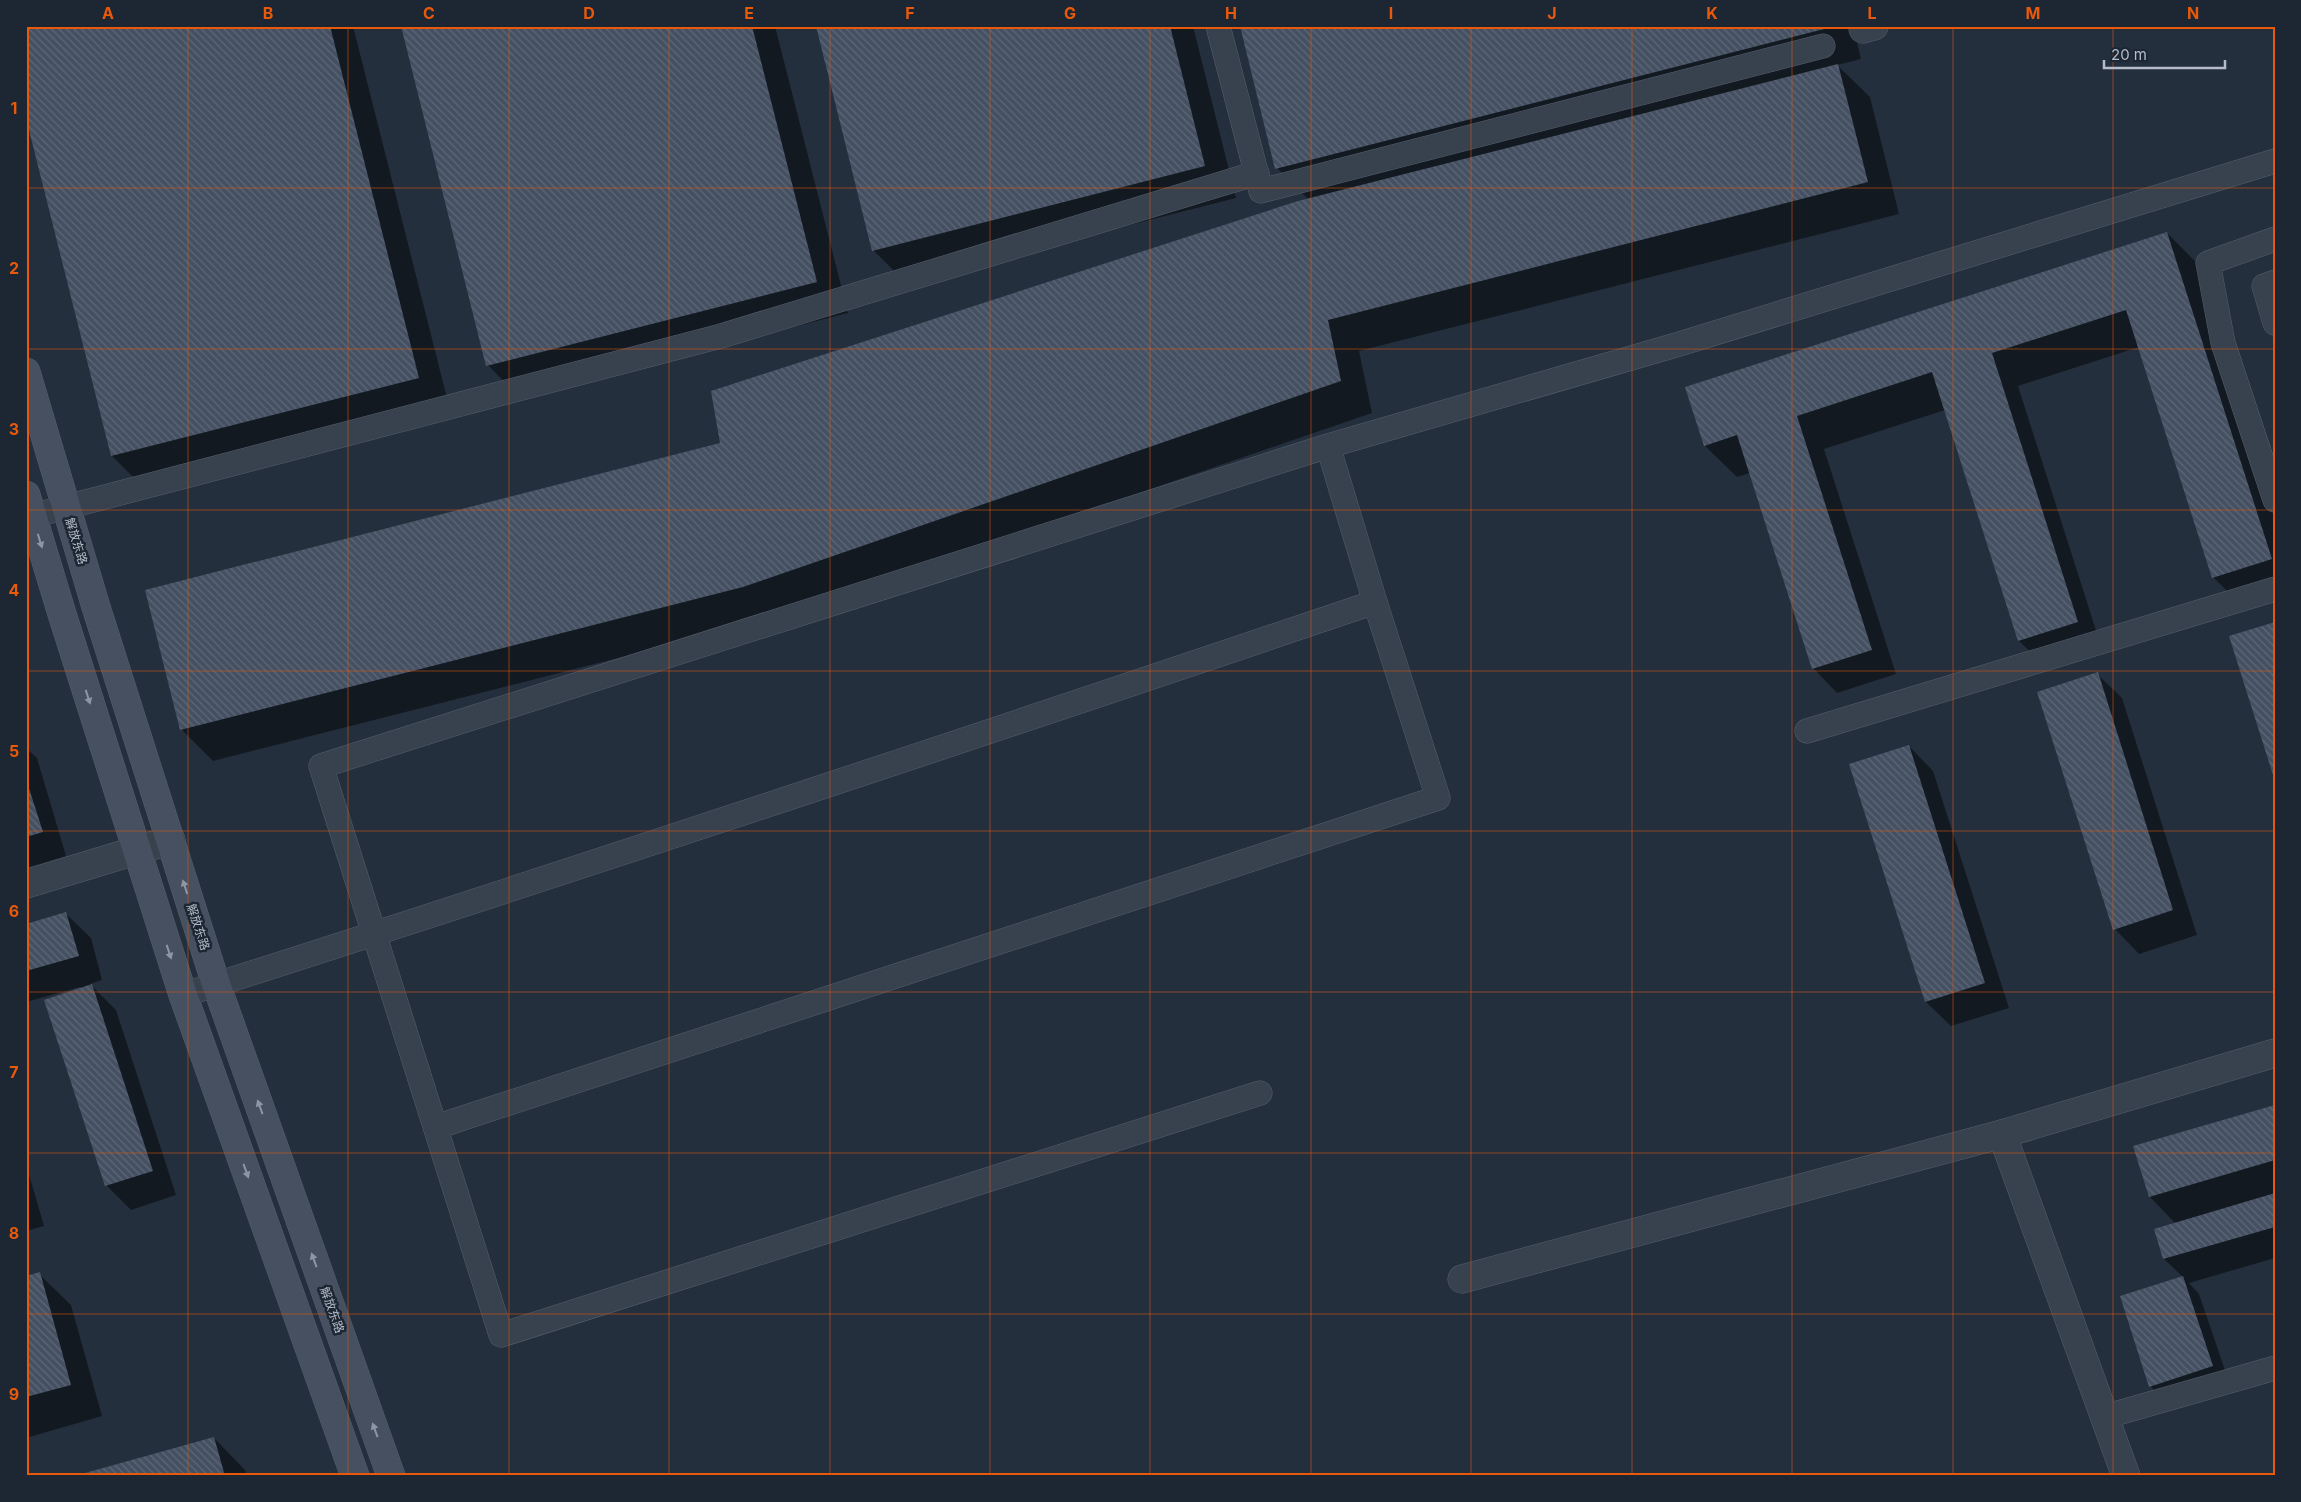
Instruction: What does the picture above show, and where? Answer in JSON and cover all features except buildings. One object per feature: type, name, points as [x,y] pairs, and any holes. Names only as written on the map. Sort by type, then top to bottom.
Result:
[{"type":"street","name":"解放东路","points":[[26,372],[66,507],[216,984],[391,1476]]},
{"type":"street","points":[[29,505],[183,995],[355,1476]]},
{"type":"street","points":[[26,884],[170,840]]},
{"type":"street","points":[[1462,1279],[2002,1134],[2275,1054]]},
{"type":"street","points":[[2002,1134],[2126,1476]]},
{"type":"lane","points":[[1218,26],[1261,191],[1823,46]]},
{"type":"lane","points":[[1260,1093],[501,1335],[321,766],[1328,446],[1685,342],[2275,161]]},
{"type":"lane","points":[[29,505],[66,507],[721,336],[1257,173]]},
{"type":"lane","points":[[2275,239],[2208,263],[2223,342],[2275,500]]},
{"type":"lane","points":[[2275,282],[2264,286],[2275,323]]},
{"type":"lane","points":[[436,1127],[1438,798],[1375,602],[1328,446]]},
{"type":"lane","points":[[1807,731],[2275,589]]},
{"type":"lane","points":[[183,995],[375,935],[837,783],[1375,602]]},
{"type":"lane","points":[[2104,1417],[2275,1368]]}]
